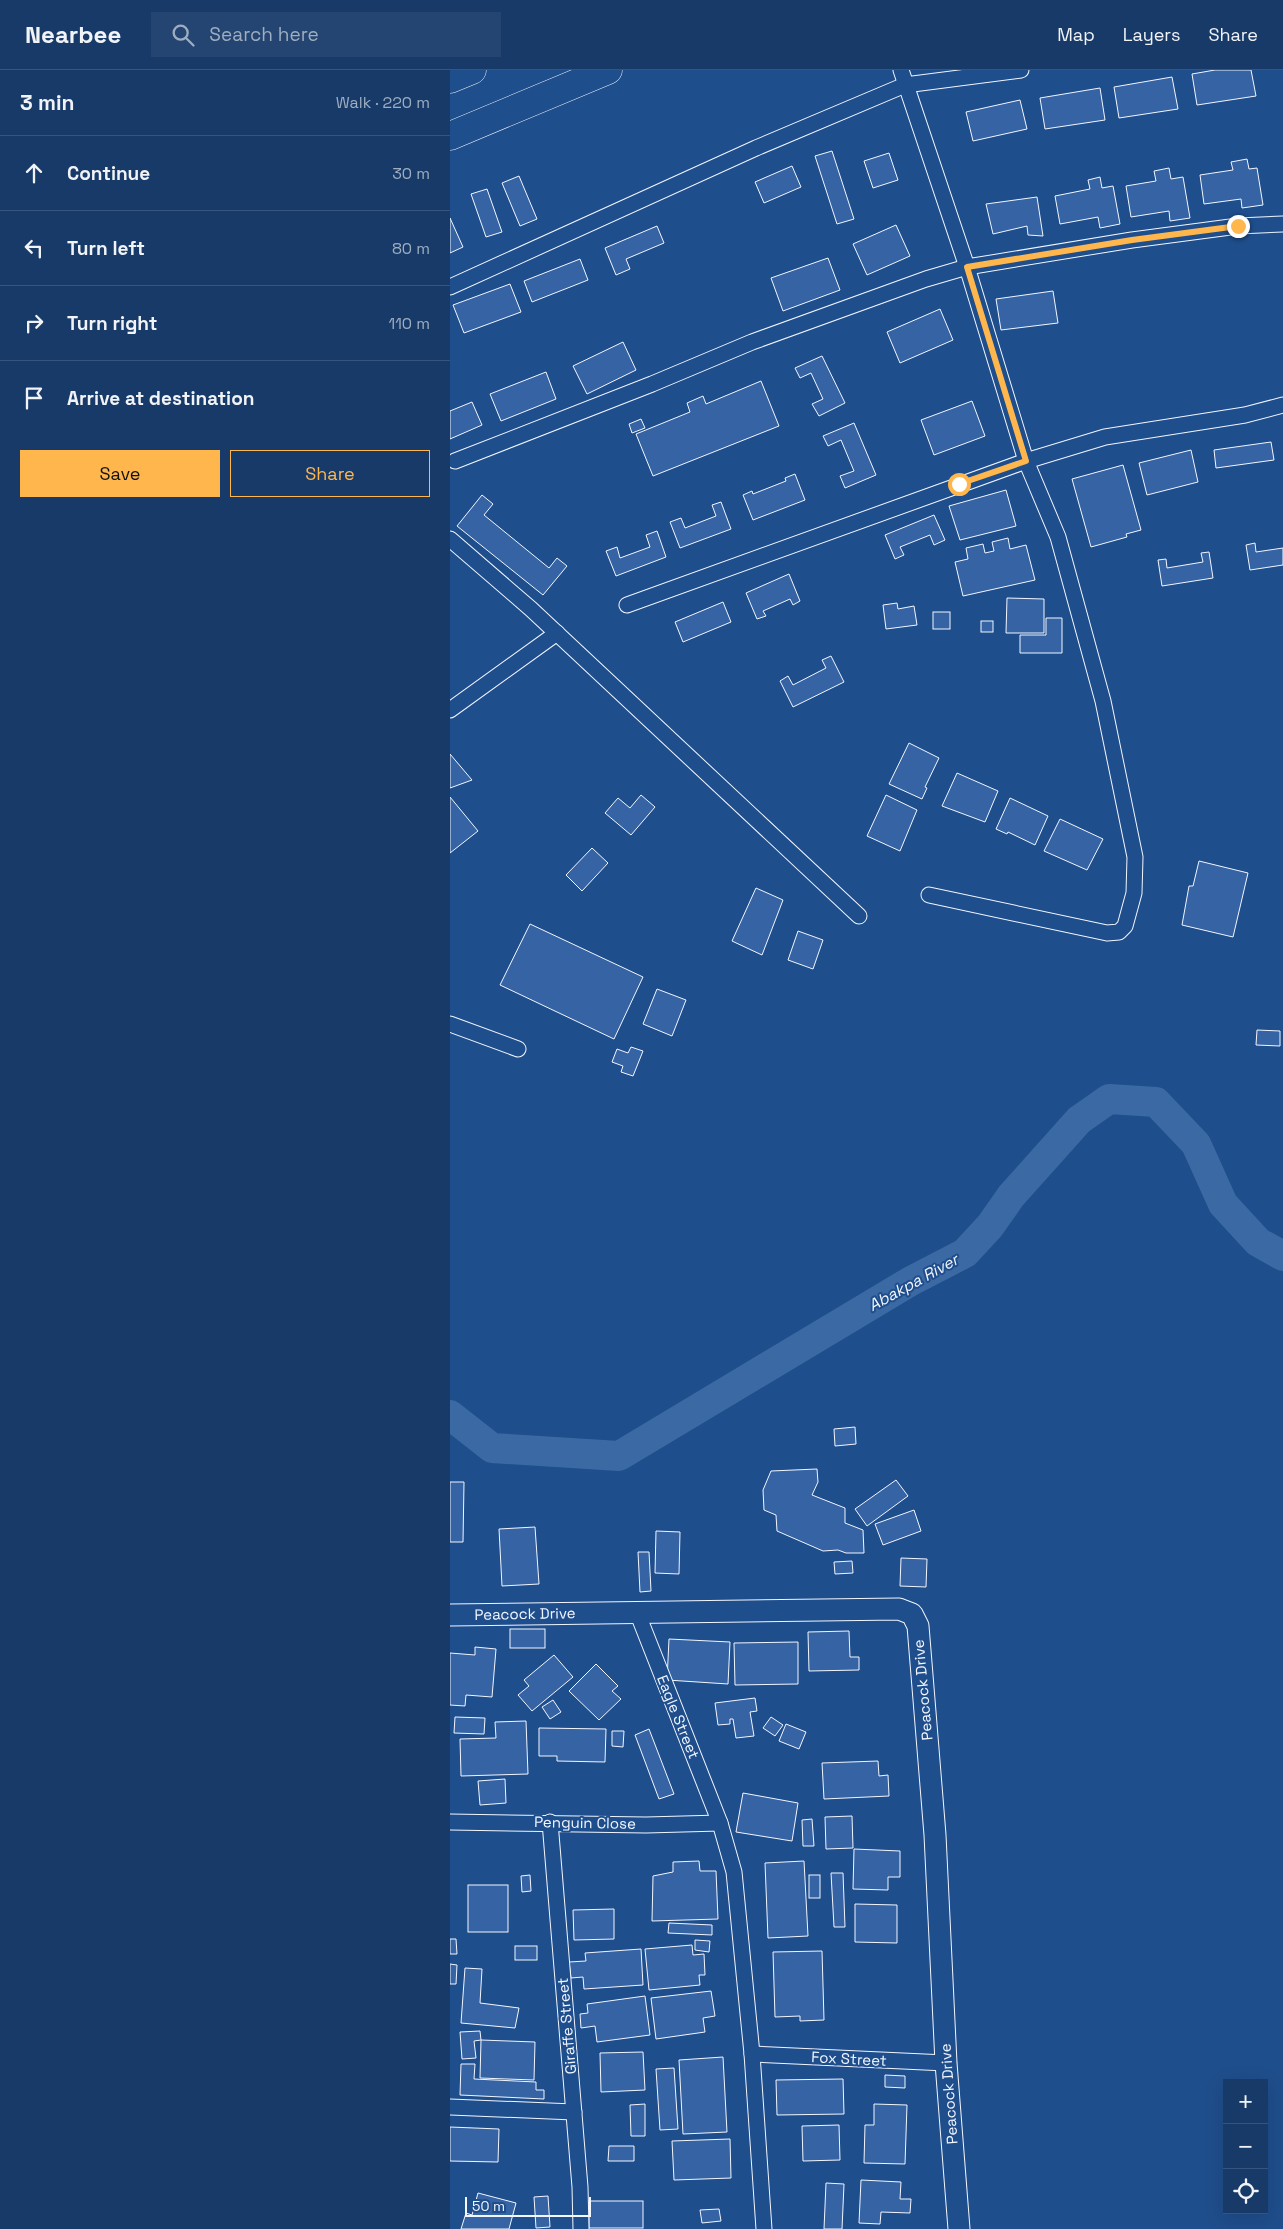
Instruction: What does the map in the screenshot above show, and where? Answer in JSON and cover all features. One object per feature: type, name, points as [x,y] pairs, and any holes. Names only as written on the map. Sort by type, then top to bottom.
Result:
[{"type":"highway","points":[[450,79],[472,70]]},
{"type":"highway","points":[[450,136],[608,70]]},
{"type":"street","points":[[901,70],[967,267],[1026,461],[1058,537],[1104,701],[1135,857],[1134,892],[1125,926],[1119,932],[1107,933],[930,895]]},
{"type":"street","points":[[450,287],[756,148],[905,85],[1021,70]]},
{"type":"street","points":[[455,461],[652,384],[752,342],[926,279],[967,267],[1132,240],[1238,226],[1283,224]]},
{"type":"street","points":[[627,605],[1026,461],[1105,437],[1244,415],[1283,405]]},
{"type":"street","points":[[450,539],[557,633],[859,916]]},
{"type":"street","points":[[450,710],[557,633]]},
{"type":"street","points":[[450,1024],[518,1049]]},
{"type":"street","name":"Peacock Drive","points":[[450,1615],[899,1609],[912,1614],[918,1626],[933,1815],[946,2063],[959,2229]]},
{"type":"street","name":"Eagle Street","points":[[636,1612],[720,1823],[734,1872],[752,2054],[764,2229]]},
{"type":"street","name":"Penguin Close","points":[[450,1822],[550,1822],[646,1825],[720,1823]]},
{"type":"street","name":"Giraffe Street","points":[[550,1822],[574,2112],[581,2229]]},
{"type":"street","name":"Fox Street","points":[[752,2054],[946,2063]]},
{"type":"street","points":[[450,2107],[574,2112]]},
{"type":"building","points":[[1215,70],[1251,70],[1256,96],[1197,105],[1192,74]]},
{"type":"building","points":[[1172,77],[1178,109],[1119,118],[1114,87]]},
{"type":"building","points":[[1100,88],[1105,120],[1045,129],[1040,98]]},
{"type":"building","points":[[1020,100],[1027,129],[973,141],[966,112]]},
{"type":"building","points":[[832,151],[854,219],[837,224],[815,156]]},
{"type":"building","points":[[889,153],[898,180],[873,188],[864,161]]},
{"type":"building","points":[[1247,159],[1249,169],[1257,168],[1263,205],[1242,208],[1241,199],[1204,204],[1200,175],[1233,170],[1231,162]]},
{"type":"building","points":[[792,166],[801,187],[764,203],[755,182]]},
{"type":"building","points":[[1169,168],[1171,179],[1183,177],[1190,218],[1170,221],[1169,211],[1131,217],[1126,186],[1156,181],[1154,171]]},
{"type":"building","points":[[519,176],[537,219],[520,226],[502,183]]},
{"type":"building","points":[[1100,177],[1102,188],[1113,186],[1120,224],[1100,228],[1098,217],[1060,224],[1055,196],[1090,189],[1088,180]]},
{"type":"building","points":[[487,189],[502,232],[486,237],[471,194]]},
{"type":"building","points":[[1037,197],[1043,236],[1028,235],[1027,226],[993,234],[986,204]]},
{"type":"building","points":[[450,218],[463,247],[450,253]]},
{"type":"building","points":[[896,225],[910,256],[867,275],[853,244]]},
{"type":"building","points":[[657,226],[664,243],[626,259],[630,269],[616,275],[605,248]]},
{"type":"building","points":[[828,258],[840,290],[783,311],[771,278]]},
{"type":"building","points":[[580,259],[588,280],[532,302],[524,281]]},
{"type":"building","points":[[510,284],[521,312],[464,333],[453,305]]},
{"type":"building","points":[[1053,291],[1058,323],[1001,330],[996,299]]},
{"type":"building","points":[[940,309],[953,340],[900,363],[887,332]]},
{"type":"building","points":[[623,342],[636,370],[587,394],[573,366]]},
{"type":"building","points":[[822,356],[845,403],[819,416],[812,404],[823,399],[811,373],[800,378],[795,368]]},
{"type":"building","points":[[546,372],[556,399],[501,421],[490,394]]},
{"type":"building","points":[[761,381],[779,426],[653,476],[636,434],[690,412],[687,403],[703,396],[706,404]]},
{"type":"building","points":[[972,401],[985,436],[934,455],[921,420]]},
{"type":"building","points":[[472,402],[482,425],[450,439],[450,411]]},
{"type":"building","points":[[641,419],[645,428],[632,433],[629,424]]},
{"type":"building","points":[[854,423],[876,475],[845,488],[840,476],[854,471],[841,440],[828,446],[823,436]]},
{"type":"building","points":[[1271,442],[1274,460],[1216,468],[1214,450]]},
{"type":"building","points":[[1191,450],[1198,482],[1147,495],[1139,463]]},
{"type":"building","points":[[1123,465],[1141,530],[1126,534],[1127,537],[1091,547],[1072,479]]},
{"type":"building","points":[[795,474],[805,500],[753,520],[743,495],[752,491],[753,494],[786,481],[785,478]]},
{"type":"building","points":[[1006,490],[1016,526],[960,540],[949,506]]},
{"type":"building","points":[[482,495],[493,504],[484,515],[549,568],[557,558],[567,566],[543,595],[457,526]]},
{"type":"building","points":[[721,502],[731,529],[680,548],[670,522],[681,518],[685,528],[716,516],[712,505]]},
{"type":"building","points":[[934,515],[945,540],[934,545],[930,535],[900,547],[904,555],[895,559],[885,535]]},
{"type":"building","points":[[657,531],[666,557],[616,576],[606,551],[617,547],[620,558],[650,547],[646,535]]},
{"type":"building","points":[[1008,538],[1010,549],[1026,545],[1035,580],[963,596],[955,562],[968,559],[966,548],[983,544],[985,553],[994,551],[992,542]]},
{"type":"building","points":[[1255,543],[1256,552],[1283,548],[1283,565],[1250,570],[1246,545]]},
{"type":"building","points":[[1209,552],[1213,578],[1162,586],[1158,560],[1166,559],[1167,568],[1203,562],[1201,553]]},
{"type":"building","points":[[789,574],[800,601],[793,605],[790,599],[763,611],[766,616],[757,619],[746,593]]},
{"type":"building","points":[[1007,598],[1044,599],[1044,633],[1006,633]]},
{"type":"building","points":[[723,602],[731,622],[683,642],[675,622]]},
{"type":"building","points":[[897,603],[898,609],[914,606],[917,625],[886,629],[883,605]]},
{"type":"building","points":[[933,612],[950,612],[950,629],[933,629]]},
{"type":"building","points":[[1046,618],[1062,618],[1062,653],[1020,653],[1020,635],[1046,635]]},
{"type":"building","points":[[981,621],[993,621],[993,632],[981,632]]},
{"type":"building","points":[[831,656],[844,682],[793,707],[780,681],[788,676],[793,685],[826,668],[822,660]]},
{"type":"building","points":[[909,743],[939,758],[925,787],[927,788],[922,799],[889,784]]},
{"type":"building","points":[[450,754],[472,780],[450,788]]},
{"type":"building","points":[[957,773],[998,791],[985,822],[942,806]]},
{"type":"building","points":[[641,795],[655,807],[631,835],[605,813],[618,798],[630,808]]},
{"type":"building","points":[[886,795],[917,810],[900,851],[867,836]]},
{"type":"building","points":[[450,797],[478,831],[450,853]]},
{"type":"building","points":[[1010,798],[1048,816],[1035,845],[1008,832],[1007,834],[996,829]]},
{"type":"building","points":[[1060,819],[1103,839],[1087,870],[1044,851]]},
{"type":"building","points":[[592,848],[608,863],[582,891],[566,875]]},
{"type":"building","points":[[1199,861],[1248,873],[1233,937],[1182,925],[1189,886],[1193,886]]},
{"type":"building","points":[[756,888],[783,900],[762,955],[732,941]]},
{"type":"building","points":[[530,924],[643,977],[614,1039],[500,985]]},
{"type":"building","points":[[798,931],[823,940],[813,969],[788,960]]},
{"type":"building","points":[[657,989],[686,1000],[672,1036],[643,1024]]},
{"type":"building","points":[[1257,1030],[1280,1031],[1280,1046],[1256,1045]]},
{"type":"building","points":[[631,1047],[643,1051],[633,1076],[621,1072],[623,1066],[612,1062],[617,1049],[628,1053]]},
{"type":"building","points":[[855,1427],[856,1444],[835,1446],[834,1429]]},
{"type":"building","points":[[817,1469],[818,1482],[812,1495],[845,1508],[845,1523],[863,1530],[864,1553],[846,1553],[838,1550],[823,1551],[777,1531],[776,1515],[764,1510],[763,1490],[771,1471]]},
{"type":"building","points":[[896,1480],[908,1496],[867,1526],[855,1509]]},
{"type":"building","points":[[450,1482],[464,1482],[463,1542],[450,1542]]},
{"type":"building","points":[[914,1510],[921,1531],[883,1545],[875,1524]]},
{"type":"building","points":[[535,1527],[539,1584],[502,1586],[499,1529]]},
{"type":"building","points":[[656,1531],[680,1532],[679,1574],[655,1573]]},
{"type":"building","points":[[638,1552],[649,1552],[651,1591],[640,1592]]},
{"type":"building","points":[[901,1558],[927,1559],[926,1587],[900,1586]]},
{"type":"building","points":[[852,1561],[853,1573],[835,1574],[834,1562]]},
{"type":"building","points":[[510,1629],[545,1629],[545,1648],[510,1648]]},
{"type":"building","points":[[849,1631],[850,1657],[859,1657],[859,1670],[809,1671],[808,1632]]},
{"type":"building","points":[[669,1639],[730,1642],[728,1684],[667,1680]]},
{"type":"building","points":[[798,1642],[798,1684],[735,1685],[734,1643]]},
{"type":"building","points":[[475,1647],[496,1649],[492,1697],[466,1695],[465,1706],[450,1705],[450,1653],[475,1655]]},
{"type":"building","points":[[554,1655],[573,1677],[532,1711],[518,1695],[529,1686],[524,1680]]},
{"type":"building","points":[[596,1664],[618,1686],[612,1691],[621,1699],[599,1720],[569,1691]]},
{"type":"building","points":[[755,1698],[757,1711],[750,1712],[754,1736],[736,1738],[733,1719],[730,1719],[730,1724],[718,1725],[715,1703]]},
{"type":"building","points":[[553,1700],[561,1712],[550,1719],[542,1707]]},
{"type":"building","points":[[455,1717],[485,1718],[484,1734],[454,1733]]},
{"type":"building","points":[[771,1717],[783,1725],[775,1736],[763,1728]]},
{"type":"building","points":[[526,1721],[528,1774],[461,1776],[460,1739],[496,1738],[495,1722]]},
{"type":"building","points":[[786,1724],[806,1732],[799,1749],[779,1741]]},
{"type":"building","points":[[539,1728],[606,1729],[605,1762],[557,1761],[557,1756],[539,1756]]},
{"type":"building","points":[[649,1729],[674,1794],[659,1799],[635,1735]]},
{"type":"building","points":[[612,1731],[624,1731],[623,1747],[612,1746]]},
{"type":"building","points":[[878,1761],[879,1776],[888,1775],[889,1796],[824,1799],[822,1763]]},
{"type":"building","points":[[505,1779],[506,1803],[480,1805],[478,1781]]},
{"type":"building","points":[[743,1793],[798,1803],[792,1841],[736,1832]]},
{"type":"building","points":[[852,1816],[853,1848],[826,1849],[825,1817]]},
{"type":"building","points":[[812,1819],[814,1846],[803,1846],[802,1820]]},
{"type":"building","points":[[854,1849],[900,1851],[900,1877],[888,1877],[888,1890],[853,1889]]},
{"type":"building","points":[[699,1861],[700,1871],[716,1871],[718,1919],[652,1921],[653,1876],[673,1872],[673,1862]]},
{"type":"building","points":[[804,1861],[808,1936],[768,1938],[765,1863]]},
{"type":"building","points":[[831,1873],[843,1873],[845,1927],[834,1927]]},
{"type":"building","points":[[530,1875],[531,1891],[522,1892],[521,1876]]},
{"type":"building","points":[[809,1875],[820,1875],[820,1898],[809,1898]]},
{"type":"building","points":[[468,1885],[508,1885],[508,1932],[468,1932]]},
{"type":"building","points":[[855,1904],[897,1905],[897,1943],[855,1942]]},
{"type":"building","points":[[614,1909],[614,1939],[574,1940],[573,1910]]},
{"type":"building","points":[[669,1923],[712,1925],[712,1935],[668,1933]]},
{"type":"building","points":[[450,1939],[456,1939],[457,1954],[450,1954]]},
{"type":"building","points":[[695,1940],[710,1941],[709,1952],[695,1950]]},
{"type":"building","points":[[692,1945],[693,1955],[704,1954],[705,1975],[699,1975],[700,1985],[649,1990],[645,1949]]},
{"type":"building","points":[[515,1946],[537,1946],[537,1960],[515,1960]]},
{"type":"building","points":[[641,1949],[643,1985],[584,1989],[583,1977],[571,1978],[569,1962],[586,1961],[585,1953]]},
{"type":"building","points":[[822,1951],[824,2020],[800,2021],[800,2016],[775,2017],[773,1952]]},
{"type":"building","points":[[450,1964],[457,1965],[456,1984],[450,1984]]},
{"type":"building","points":[[465,1968],[482,1969],[480,2003],[519,2008],[515,2028],[461,2023]]},
{"type":"building","points":[[711,1991],[715,2016],[703,2018],[705,2032],[656,2039],[651,1998]]},
{"type":"building","points":[[645,1996],[650,2035],[597,2042],[595,2026],[581,2028],[580,2014],[588,2013],[587,2004]]},
{"type":"building","points":[[480,2031],[481,2040],[474,2041],[476,2058],[462,2059],[460,2032]]},
{"type":"building","points":[[481,2040],[535,2042],[534,2080],[480,2078]]},
{"type":"building","points":[[643,2052],[645,2090],[601,2092],[600,2053]]},
{"type":"building","points":[[723,2057],[727,2132],[683,2134],[679,2060]]},
{"type":"building","points":[[461,2064],[475,2064],[474,2079],[536,2082],[536,2090],[544,2090],[544,2099],[460,2095]]},
{"type":"building","points":[[674,2068],[678,2129],[660,2130],[656,2069]]},
{"type":"building","points":[[885,2075],[905,2076],[905,2088],[885,2087]]},
{"type":"building","points":[[843,2079],[844,2114],[777,2115],[776,2080]]},
{"type":"building","points":[[645,2104],[645,2136],[631,2136],[630,2105]]},
{"type":"building","points":[[874,2104],[907,2105],[905,2164],[864,2163],[865,2125],[874,2125]]},
{"type":"building","points":[[839,2125],[840,2160],[803,2161],[802,2126]]},
{"type":"building","points":[[450,2127],[499,2129],[498,2162],[450,2161]]},
{"type":"building","points":[[730,2139],[731,2178],[674,2180],[672,2141]]},
{"type":"building","points":[[609,2146],[634,2146],[634,2161],[608,2161]]},
{"type":"building","points":[[861,2180],[901,2182],[900,2199],[911,2199],[910,2213],[881,2212],[880,2224],[859,2223]]},
{"type":"building","points":[[826,2183],[844,2184],[842,2229],[824,2229]]},
{"type":"building","points":[[478,2193],[516,2203],[509,2229],[461,2229],[466,2213],[472,2215]]},
{"type":"building","points":[[548,2196],[550,2227],[536,2228],[534,2197]]},
{"type":"building","points":[[589,2201],[643,2201],[643,2228],[589,2228]]},
{"type":"building","points":[[719,2209],[721,2221],[702,2223],[700,2210]]},
{"type":"waterway","name":"Abakpa River","points":[[450,1415],[492,1448],[619,1456],[911,1281],[965,1253],[990,1226],[1011,1196],[1079,1120],[1109,1099],[1156,1102],[1196,1144],[1223,1204],[1258,1242],[1283,1256]]},
{"type":"route","points":[[959,484],[1026,461],[967,267],[1132,240],[1238,226]]}]
